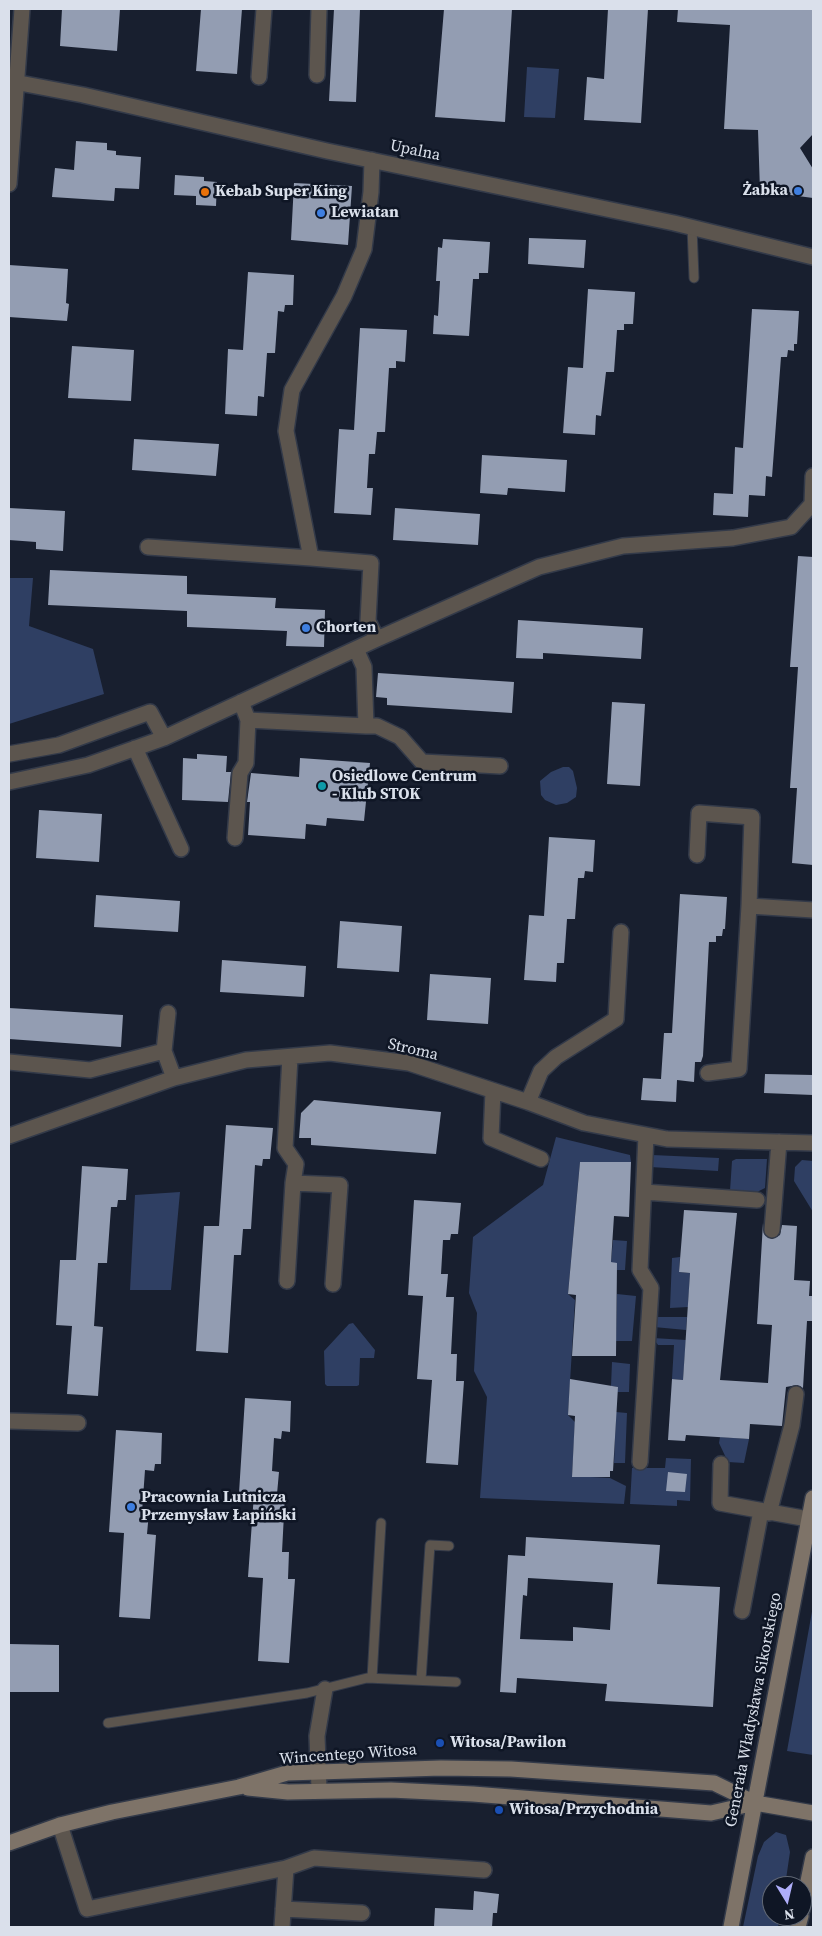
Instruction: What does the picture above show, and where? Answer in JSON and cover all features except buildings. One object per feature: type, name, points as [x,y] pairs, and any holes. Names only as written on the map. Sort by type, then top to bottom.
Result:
[{"type":"street","points":[[9,184],[12,82],[22,9]]},
{"type":"street","points":[[258,78],[264,9]]},
{"type":"street","points":[[317,75],[319,9]]},
{"type":"street","name":"Upalna","points":[[12,82],[692,227],[813,257]]},
{"type":"street","points":[[311,558],[286,431],[292,390],[344,296],[364,249],[371,192],[372,160]]},
{"type":"street","points":[[9,782],[88,765],[164,738],[377,639],[539,568],[622,546],[733,538],[791,527],[813,504],[813,476]]},
{"type":"street","points":[[148,547],[371,563],[368,621],[377,639]]},
{"type":"street","points":[[356,649],[364,667],[366,726]]},
{"type":"street","points":[[234,838],[240,773],[246,763],[248,720],[241,702]]},
{"type":"street","points":[[9,754],[59,745],[150,712],[164,738]]},
{"type":"street","points":[[248,720],[377,726],[400,737],[422,762],[500,766]]},
{"type":"street","points":[[135,748],[181,849]]},
{"type":"street","points":[[697,855],[699,813],[752,816],[749,906],[739,1069],[708,1073]]},
{"type":"street","points":[[749,906],[813,910]]},
{"type":"street","points":[[528,1102],[540,1071],[556,1058],[616,1019],[621,932]]},
{"type":"street","points":[[168,1013],[164,1051],[174,1078]]},
{"type":"street","points":[[9,1062],[90,1070],[164,1051]]},
{"type":"street","name":"Stroma","points":[[9,1136],[174,1078],[246,1060],[330,1053],[409,1064],[528,1102],[584,1123],[667,1139],[813,1143]]},
{"type":"street","points":[[287,1281],[293,1182],[296,1164],[286,1148],[290,1056]]},
{"type":"street","points":[[494,1091],[491,1138],[541,1159]]},
{"type":"street","points":[[640,1462],[651,1288],[640,1270],[646,1135]]},
{"type":"street","points":[[772,1230],[779,1142]]},
{"type":"street","points":[[293,1182],[340,1185],[333,1284]]},
{"type":"street","points":[[644,1192],[757,1200]]},
{"type":"street","points":[[742,1611],[765,1512],[792,1425],[796,1394]]},
{"type":"street","points":[[9,1421],[78,1423]]},
{"type":"street","points":[[721,1464],[720,1503],[808,1519]]},
{"type":"street","name":"Generała Władysława Sikorskiego","points":[[731,1927],[813,1498]]},
{"type":"street","points":[[319,1790],[317,1736],[325,1689]]},
{"type":"street","name":"Wincentego Witosa","points":[[9,1843],[60,1825],[239,1787],[287,1773],[441,1768],[511,1769],[714,1783],[755,1803],[813,1813]]},
{"type":"street","name":"Wincentego Witosa","points":[[239,1787],[288,1792],[319,1790],[473,1794],[710,1813],[755,1803]]},
{"type":"street","points":[[60,1825],[87,1909],[286,1868],[314,1858],[484,1870]]},
{"type":"street","points":[[809,1876],[813,1856]]},
{"type":"street","points":[[282,1927],[286,1868]]},
{"type":"street","points":[[283,1909],[362,1913]]},
{"type":"lane","points":[[692,227],[694,278]]},
{"type":"lane","points":[[372,1678],[381,1523]]},
{"type":"lane","points":[[420,1680],[430,1545],[449,1546]]},
{"type":"lane","points":[[108,1723],[325,1689],[372,1678],[456,1682]]},
{"type":"shaded area","points":[[527,67],[559,69],[555,118],[524,117]]},
{"type":"shaded area","points":[[9,578],[33,578],[29,626],[93,649],[104,694],[9,724]]},
{"type":"shaded area","points":[[563,767],[569,767],[573,771],[577,788],[576,797],[567,803],[556,805],[545,800],[541,795],[540,781],[551,772]]},
{"type":"shaded area","points":[[556,1137],[630,1155],[631,1162],[580,1162],[568,1294],[575,1300],[568,1415],[575,1422],[572,1476],[610,1478],[626,1486],[624,1504],[480,1498],[487,1397],[474,1371],[477,1313],[469,1293],[473,1237],[543,1185]]},
{"type":"shaded area","points":[[652,1155],[719,1158],[718,1171],[650,1167]]},
{"type":"shaded area","points":[[736,1159],[767,1159],[765,1188],[757,1192],[730,1191],[732,1161]]},
{"type":"shaded area","points":[[802,1160],[813,1161],[813,1212],[794,1181],[795,1167]]},
{"type":"shaded area","points":[[180,1192],[171,1290],[130,1290],[135,1195]]},
{"type":"shaded area","points":[[613,1240],[627,1241],[625,1270],[617,1270],[617,1264],[611,1262]]},
{"type":"shaded area","points":[[680,1257],[679,1272],[690,1273],[688,1307],[670,1308],[672,1258]]},
{"type":"shaded area","points":[[617,1294],[636,1296],[632,1341],[616,1341]]},
{"type":"shaded area","points":[[654,1317],[687,1317],[686,1330],[654,1327]]},
{"type":"shaded area","points":[[353,1323],[375,1350],[374,1358],[360,1358],[359,1385],[327,1386],[325,1384],[324,1351],[349,1324]]},
{"type":"shaded area","points":[[653,1338],[686,1340],[683,1380],[672,1379],[674,1345],[658,1345]]},
{"type":"shaded area","points":[[612,1362],[630,1364],[629,1392],[617,1392],[618,1387],[611,1386]]},
{"type":"shaded area","points":[[616,1412],[627,1413],[625,1463],[614,1463]]},
{"type":"shaded area","points":[[720,1437],[749,1439],[744,1463],[728,1462],[719,1443]]},
{"type":"shaded area","points":[[666,1458],[691,1459],[690,1501],[677,1500],[677,1506],[630,1504],[632,1468],[665,1468]]},
{"type":"shaded area","points":[[813,1606],[813,1755],[787,1751]]},
{"type":"shaded area","points":[[776,1832],[786,1835],[790,1852],[786,1876],[762,1876],[762,1926],[778,1927],[743,1927],[758,1856],[764,1842]]},
{"type":"place","name":"Żabka","points":[[798,191]]},
{"type":"place","name":"Kebab Super King","points":[[205,192]]},
{"type":"place","name":"Lewiatan","points":[[321,213]]},
{"type":"place","name":"Chorten","points":[[306,628]]},
{"type":"place","name":"Osiedlowe Centrum - Klub STOK","points":[[322,786]]},
{"type":"place","name":"Pracownia Lutnicza Przemysław Łapiński","points":[[131,1507]]},
{"type":"place","name":"Witosa/Pawilon","points":[[440,1743]]},
{"type":"place","name":"Witosa/Przychodnia","points":[[499,1810]]}]
